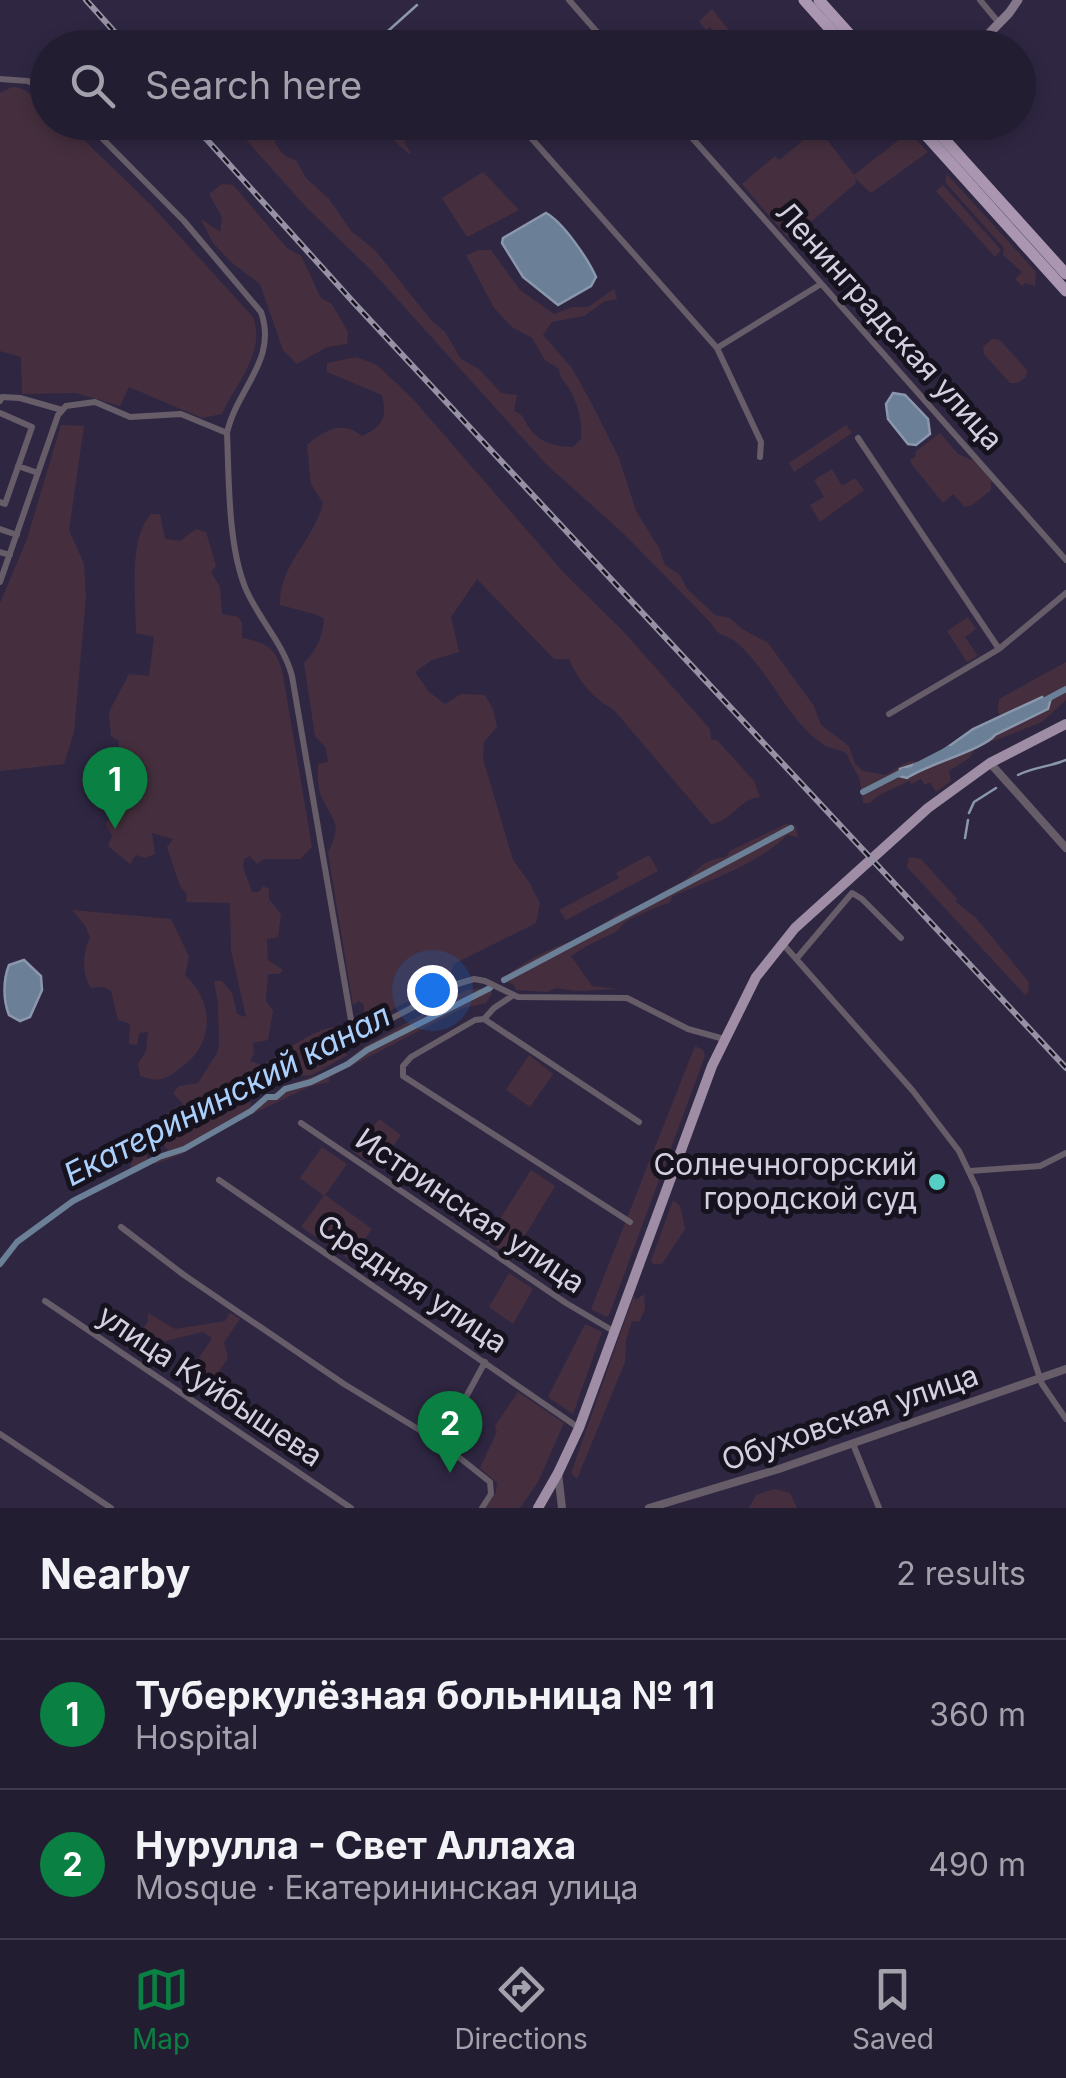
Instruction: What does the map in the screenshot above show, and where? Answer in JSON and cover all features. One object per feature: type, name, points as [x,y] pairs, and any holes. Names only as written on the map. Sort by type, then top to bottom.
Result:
[{"type":"highway","points":[[804,0],[831,30]]},
{"type":"highway","points":[[819,0],[846,30]]},
{"type":"highway","points":[[930,140],[1066,291]]},
{"type":"highway","points":[[945,140],[1066,274]]},
{"type":"main road","points":[[994,30],[1018,0]]},
{"type":"main road","points":[[540,1505],[579,1428],[724,1039],[747,991],[782,943],[913,820],[990,763],[1066,724]]},
{"type":"street","points":[[568,0],[595,30]]},
{"type":"street","points":[[980,0],[1000,24]]},
{"type":"street","points":[[0,79],[30,82]]},
{"type":"street","points":[[104,140],[184,221],[261,312],[267,328],[267,343],[230,419],[227,434],[239,568],[248,593],[281,646],[292,676],[351,1020],[364,1027],[373,1026],[457,984],[482,980],[512,996],[626,998],[688,1029],[724,1039]]},
{"type":"street","points":[[534,140],[717,348],[761,442],[760,457]]},
{"type":"street","name":"Ленинградская улица","points":[[694,140],[1066,560]]},
{"type":"street","points":[[717,348],[821,284]]},
{"type":"street","points":[[0,402],[2,397],[20,398],[62,410],[95,402],[130,417],[173,413],[227,434]]},
{"type":"street","points":[[0,582],[62,410]]},
{"type":"street","points":[[0,413],[32,427],[5,504],[0,502]]},
{"type":"street","points":[[858,438],[999,649]]},
{"type":"street","points":[[18,466],[38,473]]},
{"type":"street","points":[[0,529],[17,535]]},
{"type":"street","points":[[0,552],[10,556]]},
{"type":"street","points":[[889,714],[999,649],[1066,593]]},
{"type":"street","points":[[990,763],[1066,848]]},
{"type":"street","points":[[797,958],[852,893],[901,938]]},
{"type":"street","points":[[782,943],[930,1111],[970,1171],[1039,1377],[1066,1419]]},
{"type":"street","points":[[484,1019],[512,996]]},
{"type":"street","points":[[630,1222],[407,1081],[402,1069],[411,1058],[475,1020],[484,1019],[638,1122]]},
{"type":"street","name":"Истринская улица","points":[[301,1124],[518,1272],[615,1332]]},
{"type":"street","points":[[970,1171],[1044,1165],[1066,1153]]},
{"type":"street","name":"Средняя улица","points":[[219,1180],[579,1428]]},
{"type":"street","points":[[121,1227],[184,1275],[344,1384],[441,1444],[490,1482],[491,1494],[482,1508]]},
{"type":"street","name":"улица Куйбышева","points":[[45,1301],[351,1508]]},
{"type":"street","points":[[441,1444],[486,1362]]},
{"type":"street","name":"Обуховская улица","points":[[656,1507],[853,1444],[1066,1369]]},
{"type":"street","points":[[0,1434],[111,1508]]},
{"type":"street","points":[[853,1444],[880,1508]]},
{"type":"street","points":[[540,1505],[562,1508],[558,1473]]},
{"type":"shaded area","points":[[712,9],[729,30],[710,27],[706,30],[699,21]]},
{"type":"shaded area","points":[[12,87],[30,95],[30,140],[86,142],[151,205],[253,317],[253,355],[222,414],[202,418],[129,387],[120,406],[76,393],[22,394],[21,357],[0,351],[0,93]]},
{"type":"shaded area","points":[[246,140],[276,140],[281,152],[296,160],[306,178],[329,199],[351,231],[375,250],[445,332],[461,359],[479,369],[501,393],[517,395],[514,411],[534,434],[555,445],[573,447],[581,439],[581,420],[570,390],[559,369],[545,360],[532,338],[512,327],[494,308],[466,255],[491,250],[520,290],[554,314],[573,307],[588,307],[614,289],[617,299],[605,301],[584,316],[552,322],[543,335],[572,368],[593,406],[619,458],[636,511],[665,565],[680,575],[687,589],[715,615],[730,618],[768,643],[814,706],[821,725],[849,746],[855,764],[863,771],[885,775],[905,763],[920,762],[906,766],[907,778],[977,746],[969,758],[949,771],[951,781],[936,792],[930,782],[925,785],[921,779],[911,784],[909,781],[870,803],[863,803],[860,780],[846,753],[826,746],[799,722],[748,654],[717,631],[624,534],[546,464],[371,270],[307,208]]},
{"type":"shaded area","points":[[393,140],[406,140],[409,154]]},
{"type":"shaded area","points":[[803,140],[827,140],[854,175],[899,140],[917,140],[928,152],[871,193],[855,178],[856,183],[790,240],[742,184],[775,156],[779,160]]},
{"type":"shaded area","points":[[483,172],[519,210],[467,237],[442,198]]},
{"type":"shaded area","points":[[947,174],[1036,272],[1035,286],[1022,286],[1015,279],[1022,272],[1003,255],[1004,248],[945,182]]},
{"type":"shaded area","points":[[222,184],[233,185],[287,248],[301,256],[321,298],[332,304],[348,332],[347,344],[327,347],[297,364],[283,350],[260,284],[213,243],[201,219],[220,232],[222,217],[209,194]]},
{"type":"shaded area","points":[[943,185],[1001,250],[995,257],[936,191]]},
{"type":"shaded area","points":[[992,339],[1000,340],[1027,370],[1026,377],[1018,383],[1010,383],[984,354],[983,347]]},
{"type":"shaded area","points":[[356,357],[377,365],[412,398],[565,574],[622,630],[710,729],[711,739],[718,741],[754,781],[760,797],[711,824],[614,710],[587,688],[569,659],[554,659],[477,579],[451,617],[459,652],[432,660],[415,672],[429,692],[445,704],[461,694],[485,695],[493,709],[497,727],[484,742],[483,759],[513,860],[540,903],[536,923],[454,964],[448,980],[371,1021],[364,1021],[364,1005],[359,1001],[353,1005],[328,853],[335,824],[319,786],[318,764],[328,762],[326,748],[315,736],[304,663],[318,643],[324,619],[280,605],[285,577],[323,503],[311,484],[307,445],[334,429],[348,429],[362,436],[375,428],[384,415],[382,395],[327,372],[327,363]]},
{"type":"shaded area","points":[[61,425],[84,426],[69,530],[84,564],[86,597],[74,732],[64,764],[0,771],[0,603],[27,539]]},
{"type":"shaded area","points":[[846,425],[852,433],[794,472],[789,463]]},
{"type":"shaded area","points":[[940,433],[958,454],[974,461],[991,480],[991,490],[972,505],[965,507],[953,494],[943,503],[910,460]]},
{"type":"shaded area","points":[[832,469],[842,486],[855,478],[864,490],[820,522],[810,505],[824,497],[814,480]]},
{"type":"shaded area","points":[[151,514],[160,514],[165,539],[180,541],[196,529],[206,532],[216,566],[211,572],[220,587],[222,614],[238,617],[242,638],[270,649],[283,675],[312,847],[300,859],[264,859],[257,864],[250,856],[244,859],[252,892],[259,892],[263,886],[269,889],[269,899],[281,914],[278,937],[267,939],[268,960],[283,970],[268,974],[266,1001],[273,1011],[268,1040],[253,1043],[250,1061],[262,1065],[310,1036],[338,1027],[333,1047],[348,1055],[312,1075],[297,1076],[286,1068],[271,1077],[265,1074],[242,1093],[230,1093],[228,1102],[215,1113],[217,1118],[245,1102],[251,1102],[250,1107],[289,1085],[339,1067],[365,1046],[466,990],[490,988],[492,993],[486,1003],[463,1008],[330,1077],[329,1082],[311,1086],[239,1120],[182,1154],[151,1162],[168,1150],[163,1145],[147,1154],[147,1163],[130,1168],[131,1134],[183,1104],[173,1093],[179,1086],[198,1083],[217,1053],[218,1004],[214,981],[222,981],[232,993],[237,1014],[246,1017],[231,950],[230,903],[186,902],[187,895],[167,847],[173,839],[152,833],[155,854],[145,858],[136,855],[130,864],[108,846],[112,836],[106,825],[108,819],[120,816],[128,802],[119,766],[119,741],[111,736],[109,712],[129,674],[149,676],[154,637],[136,633],[135,570],[139,538]]},
{"type":"shaded area","points":[[968,617],[976,629],[965,637],[978,656],[967,662],[947,631]]},
{"type":"shaded area","points":[[1066,662],[1066,700],[1042,722],[991,742],[995,735],[1047,709],[1050,699],[1046,703],[1041,697],[1003,716],[998,713],[999,699]]},
{"type":"shaded area","points":[[786,824],[795,825],[798,837],[787,835],[749,862],[673,896],[669,903],[625,922],[614,933],[571,956],[592,986],[618,989],[516,990],[504,980],[530,960],[582,936],[619,913],[641,906],[709,861],[726,857],[730,851]]},
{"type":"shaded area","points":[[649,855],[658,871],[566,920],[559,910],[619,878],[616,873]]},
{"type":"shaded area","points":[[909,857],[921,859],[956,902],[976,918],[1029,982],[1028,993],[1025,995],[907,867]]},
{"type":"shaded area","points":[[72,910],[171,919],[189,957],[185,975],[201,997],[207,1022],[201,1045],[172,1074],[158,1079],[140,1076],[138,1064],[146,1051],[148,1032],[139,1033],[137,1045],[129,1044],[130,1024],[118,1020],[111,991],[91,988],[84,964],[90,938]]},
{"type":"shaded area","points":[[695,1046],[705,1056],[606,1317],[591,1309]]},
{"type":"shaded area","points":[[529,1055],[553,1074],[530,1107],[506,1090]]},
{"type":"shaded area","points":[[379,1119],[401,1135],[378,1167],[353,1152]]},
{"type":"shaded area","points":[[322,1147],[347,1164],[325,1195],[372,1229],[350,1260],[301,1227],[324,1196],[300,1178]]},
{"type":"shaded area","points":[[531,1170],[555,1186],[512,1257],[486,1241]]},
{"type":"shaded area","points":[[673,1200],[680,1206],[685,1229],[662,1264],[653,1264],[651,1261]]},
{"type":"shaded area","points":[[509,1273],[533,1289],[513,1324],[489,1307]]},
{"type":"shaded area","points":[[644,1294],[645,1309],[639,1322],[632,1321],[625,1362],[577,1479],[571,1473],[634,1295],[636,1300]]},
{"type":"shaded area","points":[[148,1313],[175,1329],[225,1321],[230,1313],[240,1319],[224,1342],[228,1358],[203,1395],[184,1381],[212,1338],[203,1332],[161,1342],[151,1357],[121,1345],[131,1344],[148,1322]]},
{"type":"shaded area","points":[[585,1324],[602,1332],[573,1414],[548,1397]]},
{"type":"shaded area","points":[[518,1392],[564,1423],[538,1482],[520,1508],[486,1508],[497,1483],[480,1468],[497,1432],[495,1426]]},
{"type":"shaded area","points":[[774,1489],[790,1493],[797,1508],[749,1508],[756,1495]]},
{"type":"water","points":[[546,213],[560,224],[596,277],[591,286],[558,305],[523,277],[502,243],[503,238]]},
{"type":"water","points":[[893,393],[905,395],[928,419],[930,434],[916,445],[908,444],[888,419],[886,404]]},
{"type":"water","points":[[1042,697],[1045,702],[1051,698],[1048,709],[968,751],[907,778],[899,776],[900,769],[931,759],[973,729]]},
{"type":"water","points":[[24,960],[41,976],[42,990],[30,1017],[20,1021],[9,1015],[5,983],[9,965]]},
{"type":"waterway","points":[[389,30],[417,5]]},
{"type":"waterway","name":"Екатерининский канал","points":[[1036,705],[1066,689]]},
{"type":"waterway","name":"Екатерининский канал","points":[[916,766],[949,749]]},
{"type":"waterway","points":[[1018,775],[1066,760]]},
{"type":"waterway","name":"Екатерининский канал","points":[[863,792],[904,771]]},
{"type":"waterway","points":[[969,813],[974,802],[996,788]]},
{"type":"waterway","points":[[965,838],[968,820]]},
{"type":"waterway","name":"Екатерининский канал","points":[[504,980],[791,828]]},
{"type":"waterway","name":"Екатерининский канал","points":[[0,1264],[17,1242],[73,1201],[159,1157],[184,1149],[251,1111],[267,1097],[276,1097],[285,1089],[311,1082],[348,1064],[367,1050],[490,988]]},
{"type":"railway","points":[[86,0],[113,30]]},
{"type":"railway","points":[[207,140],[1066,1068]]},
{"type":"place","name":"Туберкулёзная больница № 11","points":[[115,829]]},
{"type":"place","name":"Солнечногорский городской суд","points":[[937,1182]]},
{"type":"place","name":"Нурулла - Свет Аллаха","points":[[450,1473]]}]
